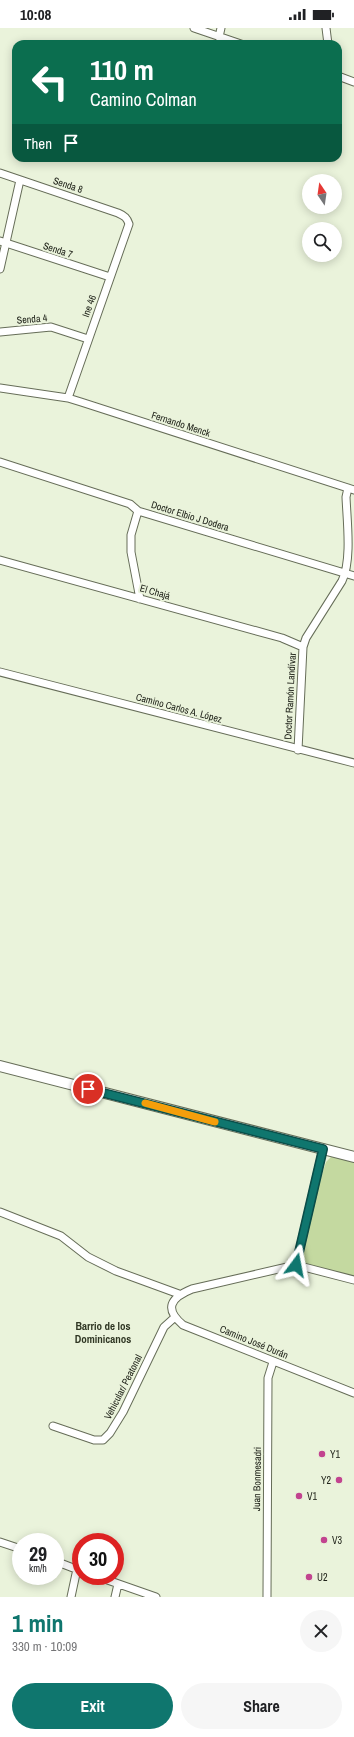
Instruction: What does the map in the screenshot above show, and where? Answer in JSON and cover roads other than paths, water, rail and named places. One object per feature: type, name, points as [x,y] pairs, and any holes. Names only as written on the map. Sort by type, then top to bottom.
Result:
[{"type":"street","points":[[194,28],[228,40]]},
{"type":"street","points":[[219,37],[222,28]]},
{"type":"street","points":[[326,28],[328,40]]},
{"type":"street","points":[[342,78],[354,82]]},
{"type":"street","name":"Senda 8","points":[[0,173],[118,212],[128,220]]},
{"type":"street","points":[[0,269],[3,242],[20,180]]},
{"type":"street","name":"Ine 46","points":[[68,398],[129,224],[128,220]]},
{"type":"street","name":"Senda 7","points":[[3,242],[110,277]]},
{"type":"street","name":"Senda 4","points":[[0,332],[51,327],[88,338]]},
{"type":"street","name":"Fernando Menck","points":[[0,388],[68,398],[351,489]]},
{"type":"street","name":"Doctor Elbio J Dodera","points":[[0,462],[130,504],[138,511],[354,576]]},
{"type":"street","name":"Doctor Ramón Landívar","points":[[298,750],[303,647],[309,632],[342,581],[345,573],[347,556],[346,497],[351,489]]},
{"type":"street","points":[[138,511],[131,535],[131,552],[140,598]]},
{"type":"street","name":"El Chajá","points":[[0,560],[282,638],[303,647]]},
{"type":"street","name":"Camino Carlos A. López","points":[[0,672],[298,750],[354,763]]},
{"type":"street","points":[[0,1066],[354,1157]]},
{"type":"street","points":[[296,1265],[323,1149]]},
{"type":"street","points":[[0,1212],[61,1236],[88,1257],[116,1271],[179,1294]]},
{"type":"street","points":[[174,1318],[172,1312],[173,1300],[179,1294],[204,1285],[296,1265],[354,1280]]},
{"type":"street","name":"Camino José Durán","points":[[174,1318],[183,1325],[354,1393]]},
{"type":"street","name":"Vehicular/ Peatonal","points":[[53,1426],[94,1440],[103,1440],[110,1433],[123,1412],[164,1327],[174,1318]]},
{"type":"street","name":"Juan Bonmesadri","points":[[267,1597],[268,1378],[274,1362]]},
{"type":"street","points":[[0,1542],[12,1546]]},
{"type":"street","points":[[71,1597],[75,1585]]},
{"type":"street","points":[[115,1597],[118,1585]]},
{"type":"street","points":[[121,1585],[156,1597]]},
{"type":"place","name":"Y1","points":[[322,1454]]},
{"type":"place","name":"Y2","points":[[339,1480]]},
{"type":"place","name":"V1","points":[[299,1496]]},
{"type":"place","name":"V3","points":[[324,1540]]},
{"type":"place","name":"U2","points":[[309,1577]]},
{"type":"district","name":"Barrio de los Dominicanos","points":[[103,1332]]}]
